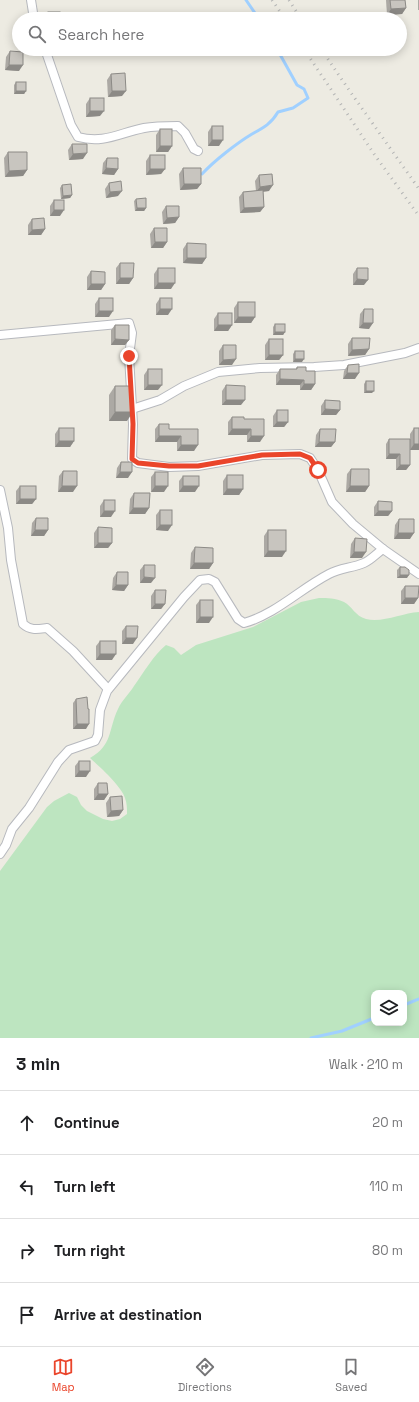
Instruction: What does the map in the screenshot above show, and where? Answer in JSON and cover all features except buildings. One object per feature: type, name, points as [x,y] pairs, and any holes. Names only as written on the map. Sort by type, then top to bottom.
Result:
[{"type":"street","points":[[31,0],[33,12]]},
{"type":"street","points":[[47,56],[71,125],[78,137],[89,140],[99,140],[144,128],[178,126],[185,133],[194,149],[198,151]]},
{"type":"street","points":[[0,335],[129,323],[132,333],[129,356],[132,409],[132,459],[138,463],[169,466],[198,466],[262,455],[300,454],[310,458],[318,470],[332,502],[353,524],[384,549],[419,574]]},
{"type":"street","points":[[132,409],[160,400],[184,386],[218,372],[260,368],[344,365],[405,353],[419,348]]},
{"type":"street","points":[[0,490],[8,528],[23,624],[27,628],[47,628],[73,652],[108,689]]},
{"type":"street","points":[[0,854],[6,845],[12,829],[29,808],[58,762],[69,750],[94,741],[98,735],[100,710],[108,689],[184,597],[200,580],[208,579],[215,582],[238,619],[244,623],[255,620],[274,610],[329,574],[340,569],[365,563],[384,549]]},
{"type":"green space","points":[[319,598],[328,598],[344,602],[362,618],[372,620],[386,619],[419,612],[419,1038],[0,1038],[0,871],[47,807],[54,801],[69,793],[77,797],[81,805],[87,811],[103,819],[112,821],[120,819],[127,814],[126,802],[120,788],[90,758],[103,748],[121,703],[161,649],[166,645],[174,648],[181,655],[196,645],[253,627],[301,602]]},
{"type":"waterway","points":[[246,0],[254,12]]},
{"type":"waterway","points":[[202,174],[233,147],[273,120],[278,112],[293,108],[308,98],[304,89],[297,85],[281,56]]},
{"type":"waterway","points":[[407,1004],[419,999]]},
{"type":"waterway","points":[[311,1038],[342,1031],[371,1019]]},
{"type":"railway","points":[[272,0],[280,12]]},
{"type":"railway","points":[[289,0],[297,12]]},
{"type":"railway","points":[[309,56],[374,154],[419,216]]},
{"type":"railway","points":[[326,56],[419,189]]},
{"type":"route","points":[[129,356],[133,424],[132,459],[138,463],[169,466],[198,466],[262,455],[289,453],[300,454],[310,458],[318,470]]}]
